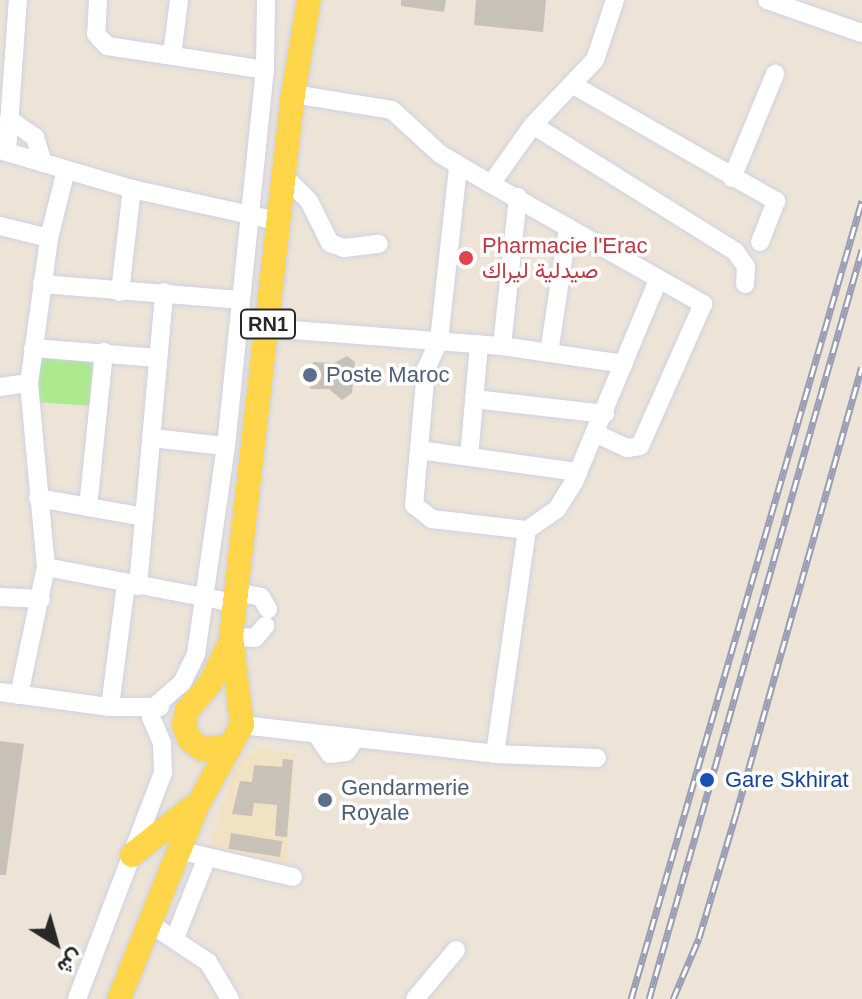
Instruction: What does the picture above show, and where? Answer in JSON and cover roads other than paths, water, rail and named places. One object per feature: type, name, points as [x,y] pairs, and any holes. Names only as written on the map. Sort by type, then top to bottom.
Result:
[{"type":"main road","name":"RN1","points":[[190,816],[190,739],[184,717],[219,670],[231,637],[283,175],[307,4]]},
{"type":"main road","name":"RN1","points":[[119,999],[190,816],[230,747],[240,717],[231,637]]},
{"type":"main road","points":[[195,700],[225,696],[240,717]]},
{"type":"main road","points":[[190,739],[211,752],[230,747]]},
{"type":"main road","points":[[132,855],[190,816]]},
{"type":"street","points":[[18,0],[7,44],[9,119],[3,151],[132,189],[278,221]]},
{"type":"street","points":[[98,0],[96,34],[103,42],[265,70]]},
{"type":"street","points":[[172,55],[179,0]]},
{"type":"street","points":[[147,711],[191,670],[204,599],[226,446],[239,300],[251,216],[265,70],[266,0]]},
{"type":"street","points":[[491,184],[533,125],[575,86],[595,60],[615,0]]},
{"type":"street","points":[[767,0],[862,33]]},
{"type":"street","points":[[732,178],[775,74]]},
{"type":"street","points":[[575,86],[776,201],[760,242]]},
{"type":"street","points":[[293,94],[392,110],[458,168],[518,197],[658,280],[702,301],[700,321],[640,446],[627,448],[597,434]]},
{"type":"street","points":[[9,119],[35,137],[43,163]]},
{"type":"street","points":[[533,125],[735,251],[746,267],[745,284]]},
{"type":"street","points":[[458,168],[439,341],[426,369],[414,505],[420,514],[527,530],[557,509],[597,434],[658,280]]},
{"type":"street","points":[[66,170],[49,238],[29,383],[46,567],[41,599],[9,693],[147,711],[195,700]]},
{"type":"street","points":[[283,175],[309,201],[330,243],[379,244]]},
{"type":"street","points":[[120,292],[132,189]]},
{"type":"street","points":[[502,346],[518,197]]},
{"type":"street","points":[[0,226],[49,238]]},
{"type":"street","points":[[549,353],[568,227]]},
{"type":"street","points":[[42,284],[239,300]]},
{"type":"street","points":[[110,707],[144,517],[164,292]]},
{"type":"street","points":[[267,328],[502,346],[624,364]]},
{"type":"street","points":[[469,457],[479,344]]},
{"type":"street","points":[[33,348],[158,358]]},
{"type":"street","points":[[88,507],[104,352]]},
{"type":"street","points":[[0,387],[29,383]]},
{"type":"street","points":[[474,399],[605,414]]},
{"type":"street","points":[[151,438],[226,446]]},
{"type":"street","points":[[419,450],[578,472]]},
{"type":"street","points":[[38,498],[144,517]]},
{"type":"street","points":[[495,754],[527,530]]},
{"type":"street","points":[[46,567],[204,599],[261,597],[266,618],[255,638],[231,637]]},
{"type":"street","points":[[0,597],[41,599]]},
{"type":"street","points":[[147,711],[190,739]]},
{"type":"street","points":[[77,999],[165,763],[147,711]]},
{"type":"street","points":[[240,717],[317,735],[495,754],[597,758]]},
{"type":"street","points":[[178,850],[293,877]]},
{"type":"street","points":[[175,938],[207,857]]},
{"type":"street","points":[[149,923],[208,962],[230,999]]},
{"type":"street","points":[[415,999],[456,950]]},
{"type":"railway","points":[[631,999],[862,201]]},
{"type":"railway","points":[[649,999],[862,250]]},
{"type":"railway","points":[[673,999],[699,938],[862,367]]},
{"type":"place","name":"Pharmacie l'Erac صيدلية ليراك","points":[[466,258]]},
{"type":"place","name":"Poste Maroc","points":[[310,375]]},
{"type":"place","name":"Gare Skhirat","points":[[707,780]]},
{"type":"place","name":"Gendarmerie Royale","points":[[325,800]]}]
